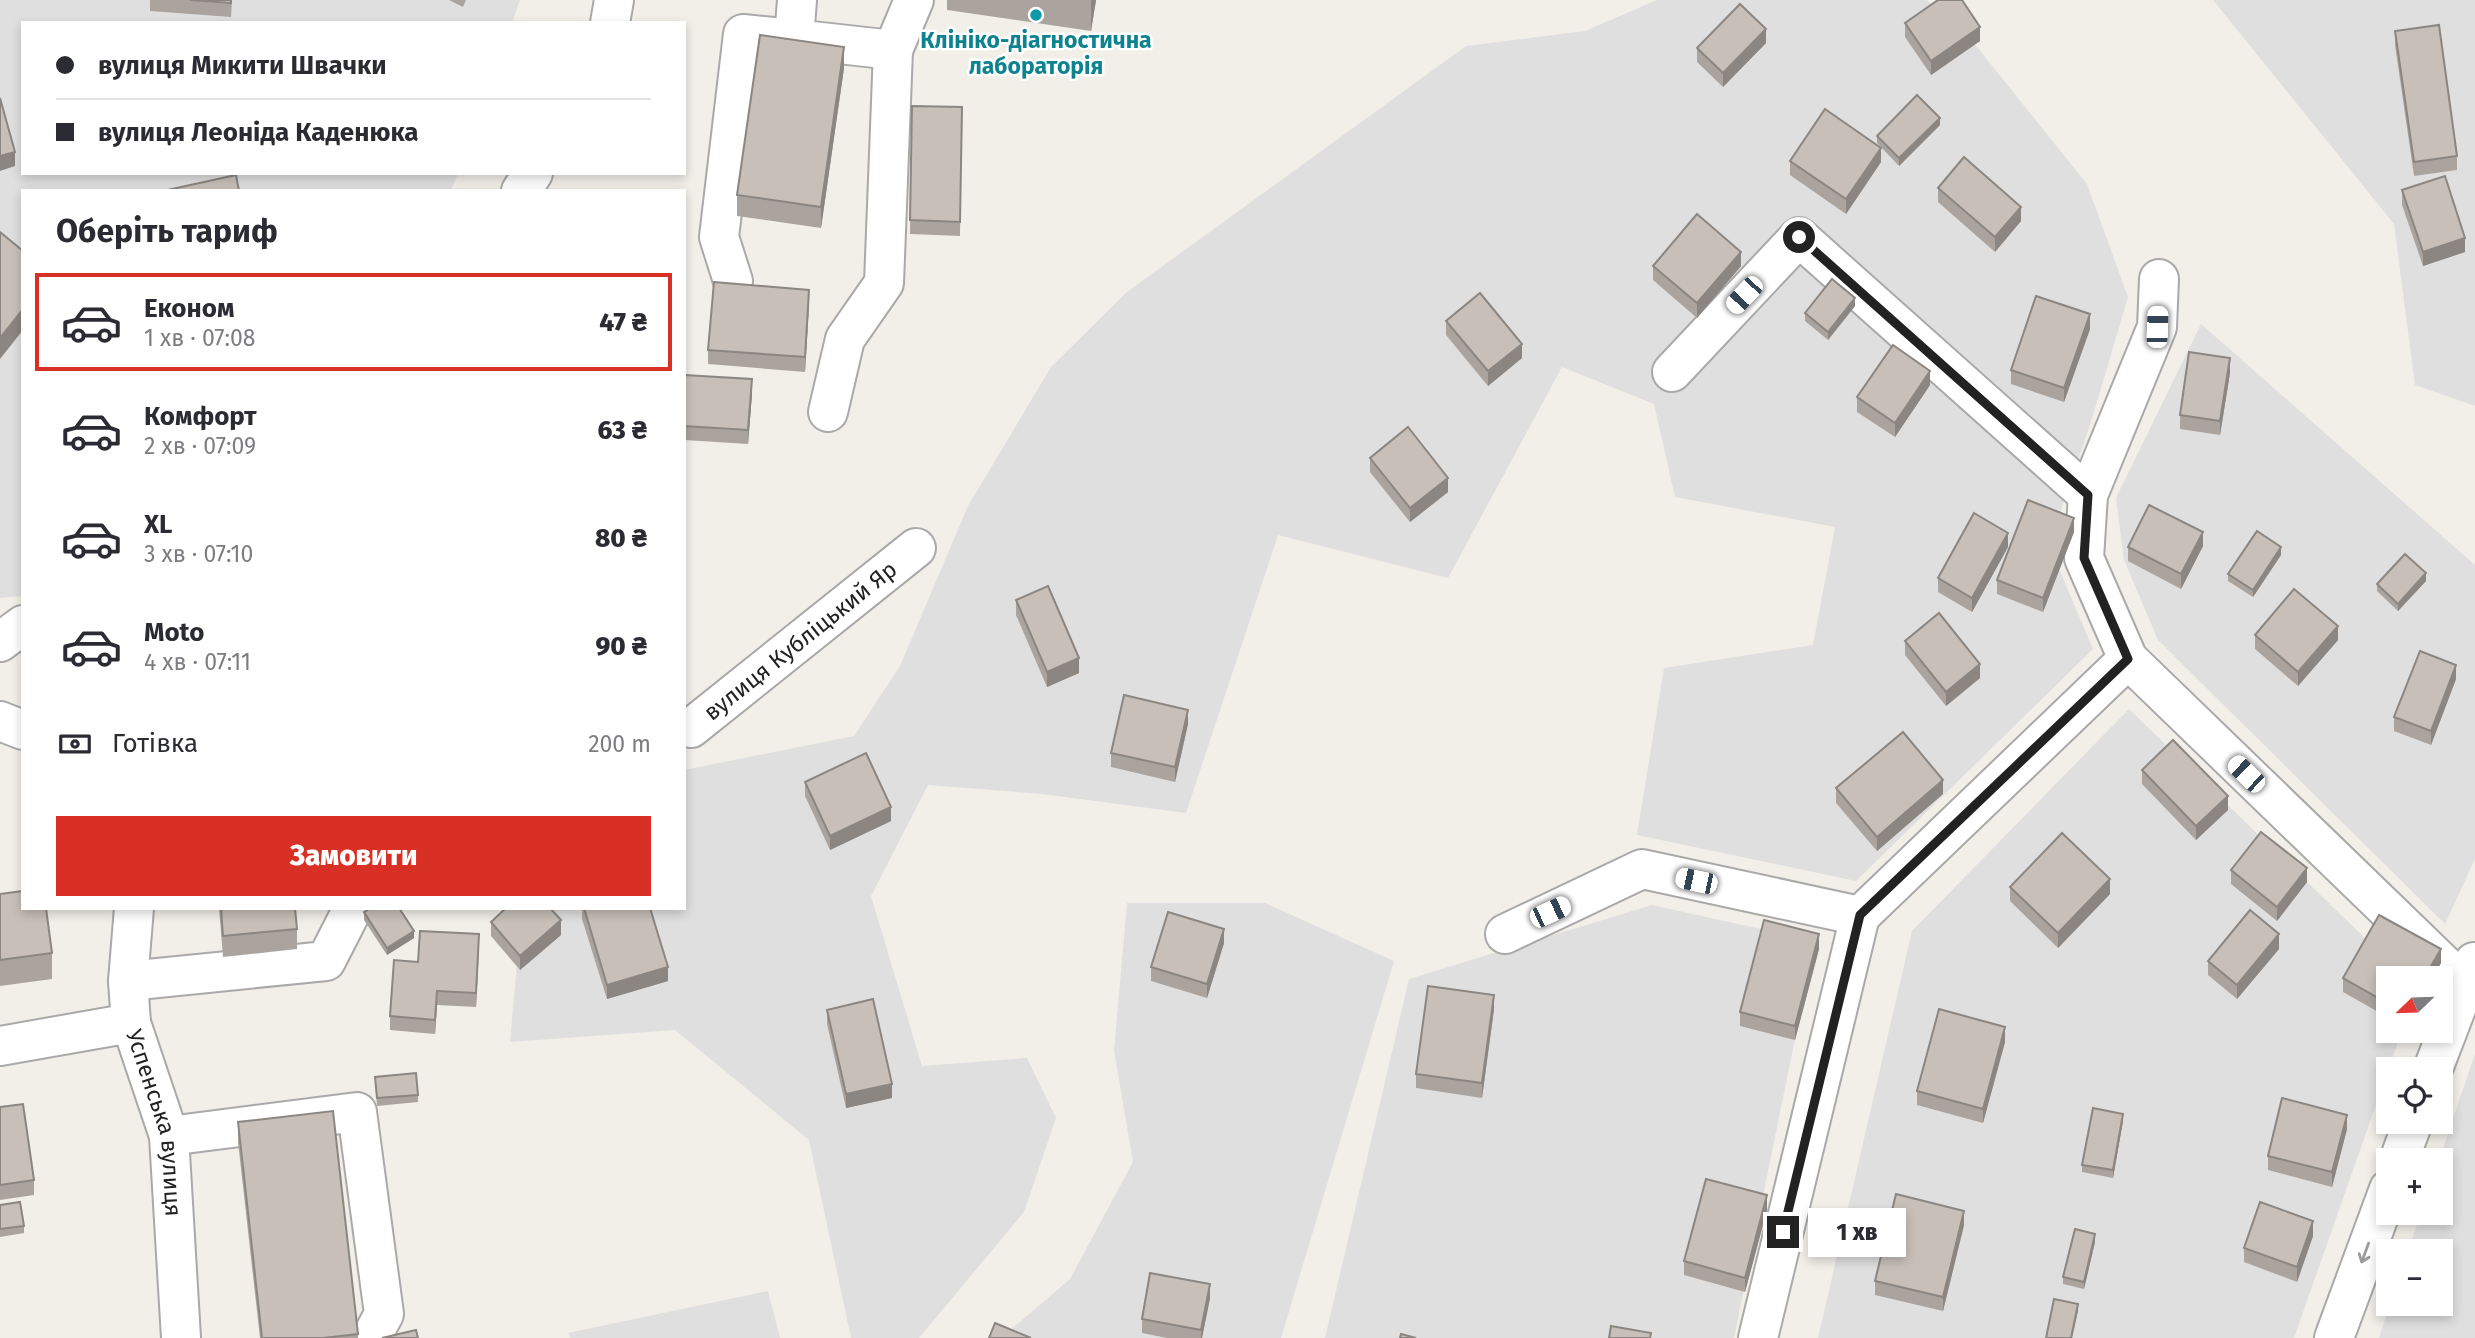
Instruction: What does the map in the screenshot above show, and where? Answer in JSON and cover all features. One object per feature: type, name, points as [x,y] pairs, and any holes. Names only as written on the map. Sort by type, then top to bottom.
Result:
[{"type":"street","points":[[610,21],[614,0]]},
{"type":"street","points":[[794,39],[797,0]]},
{"type":"street","points":[[828,412],[845,340],[884,283],[893,50],[914,0]]},
{"type":"street","points":[[733,281],[719,237],[743,34],[893,50]]},
{"type":"street","points":[[1672,372],[1799,237],[2088,495]]},
{"type":"street","points":[[2159,279],[2157,327],[2088,495],[2084,558],[2128,659],[2469,972],[2437,1057]]},
{"type":"street","name":"вулиця Кубліцький Яр","points":[[686,727],[691,728],[916,548]]},
{"type":"street","points":[[0,642],[21,626]]},
{"type":"street","points":[[1758,1338],[1860,915],[2128,659]]},
{"type":"street","points":[[0,720],[21,729]]},
{"type":"street","points":[[1505,934],[1642,869],[1860,915]]},
{"type":"street","name":"Успенська вулиця","points":[[134,910],[128,981],[131,1023],[169,1136],[181,1338]]},
{"type":"street","points":[[128,981],[326,961],[352,910]]},
{"type":"street","points":[[0,1046],[131,1023]]},
{"type":"street","points":[[169,1136],[357,1112],[384,1314],[371,1338]]},
{"type":"street","points":[[2334,1338],[2376,1224]]},
{"type":"shaded area","points":[[0,0],[520,0],[513,21],[21,21],[21,175],[457,175],[452,189],[21,189],[21,596],[0,598]]},
{"type":"shaded area","points":[[1657,0],[1926,0],[1957,22],[2087,184],[2128,297],[2091,422],[2049,545],[2093,649],[1856,881],[1637,835],[1664,668],[1813,645],[1835,527],[1675,497],[1654,404],[1562,367],[1448,578],[1278,535],[1186,813],[1042,794],[928,785],[871,896],[922,1066],[1027,1058],[1056,1118],[1024,1212],[919,1338],[851,1338],[809,1140],[675,1030],[510,1042],[522,910],[686,910],[686,770],[854,736],[900,666],[968,506],[1051,367],[1127,292],[1466,46],[1585,31]]},
{"type":"shaded area","points":[[2213,0],[2475,0],[2475,406],[2415,385],[2394,224]]},
{"type":"shaded area","points":[[2201,324],[2475,565],[2475,859],[2445,924],[2158,640],[2124,560],[2116,498]]},
{"type":"shaded area","points":[[2129,709],[2394,966],[2376,966],[2376,1043],[2398,1043],[2393,1057],[2376,1057],[2376,1105],[2294,1338],[1818,1338],[1912,931]]},
{"type":"shaded area","points":[[1127,903],[1265,903],[1394,961],[1281,1338],[1001,1338],[1070,1279],[1133,1162],[1114,1050]]},
{"type":"shaded area","points":[[1652,905],[1815,941],[1734,1338],[1325,1338],[1409,979]]},
{"type":"shaded area","points":[[2475,1054],[2475,1338],[2379,1338],[2386,1316],[2453,1316],[2453,1239],[2412,1239],[2417,1225],[2453,1225],[2453,1148],[2443,1148],[2448,1134],[2453,1134],[2453,1119]]},
{"type":"shaded area","points":[[768,1291],[780,1338],[570,1338],[568,1333]]},
{"type":"building","points":[[190,0],[231,0],[231,3]]},
{"type":"building","points":[[1938,0],[1962,0],[1980,27],[1931,61],[1905,23]]},
{"type":"building","points":[[1740,4],[1766,29],[1723,73],[1697,48]]},
{"type":"building","points":[[2439,25],[2457,156],[2414,162],[2395,31]]},
{"type":"building","points":[[760,35],[844,47],[821,207],[737,195]]},
{"type":"building","points":[[1917,95],[1940,118],[1899,158],[1877,136]]},
{"type":"building","points":[[0,98],[15,152],[0,156]]},
{"type":"building","points":[[912,106],[962,107],[960,222],[910,220]]},
{"type":"building","points":[[1825,109],[1881,148],[1846,199],[1790,161]]},
{"type":"building","points":[[1964,157],[2021,207],[1995,237],[1938,188]]},
{"type":"building","points":[[236,175],[239,189],[172,189]]},
{"type":"building","points":[[2445,176],[2465,238],[2423,252],[2402,190]]},
{"type":"building","points":[[1697,214],[1741,252],[1697,303],[1653,266]]},
{"type":"building","points":[[0,232],[21,249],[21,312],[0,338]]},
{"type":"building","points":[[1832,279],[1855,298],[1828,332],[1805,313]]},
{"type":"building","points":[[714,282],[809,290],[805,357],[708,350]]},
{"type":"building","points":[[1480,293],[1522,344],[1488,371],[1446,321]]},
{"type":"building","points":[[2036,296],[2090,314],[2064,388],[2011,370]]},
{"type":"building","points":[[1893,345],[1930,371],[1895,423],[1857,397]]},
{"type":"building","points":[[2189,352],[2230,358],[2220,421],[2180,415]]},
{"type":"building","points":[[686,375],[752,379],[748,430],[686,426]]},
{"type":"building","points":[[1408,427],[1448,478],[1410,508],[1370,458]]},
{"type":"building","points":[[2028,500],[2074,518],[2043,598],[1997,580]]},
{"type":"building","points":[[2149,505],[2203,532],[2181,574],[2128,547]]},
{"type":"building","points":[[1974,513],[2008,533],[1972,598],[1938,578]]},
{"type":"building","points":[[2257,531],[2281,547],[2253,590],[2228,574]]},
{"type":"building","points":[[2405,554],[2426,573],[2398,604],[2377,584]]},
{"type":"building","points":[[1048,586],[1079,658],[1047,672],[1016,600]]},
{"type":"building","points":[[2294,589],[2338,626],[2298,672],[2255,635]]},
{"type":"building","points":[[1939,613],[1980,664],[1946,692],[1905,641]]},
{"type":"building","points":[[2420,651],[2456,665],[2431,731],[2394,717]]},
{"type":"building","points":[[1124,695],[1188,710],[1175,767],[1111,753]]},
{"type":"building","points":[[1903,732],[1943,780],[1877,837],[1836,788]]},
{"type":"building","points":[[2173,740],[2228,796],[2196,826],[2142,770]]},
{"type":"building","points":[[866,753],[891,807],[830,836],[805,782]]},
{"type":"building","points":[[2261,832],[2307,868],[2277,907],[2231,870]]},
{"type":"building","points":[[2062,833],[2110,879],[2058,933],[2010,887]]},
{"type":"building","points":[[21,891],[21,910],[46,910],[52,953],[0,960],[0,894]]},
{"type":"building","points":[[221,910],[295,910],[297,929],[223,936]]},
{"type":"building","points":[[400,910],[414,931],[387,948],[364,912]]},
{"type":"building","points":[[504,910],[552,910],[561,920],[520,956],[491,922]]},
{"type":"building","points":[[585,910],[651,910],[668,967],[607,985]]},
{"type":"building","points":[[2250,910],[2279,934],[2237,985],[2208,961]]},
{"type":"building","points":[[1168,912],[1224,929],[1207,984],[1151,967]]},
{"type":"building","points":[[2379,915],[2441,949],[2431,966],[2376,966],[2376,997],[2343,978]]},
{"type":"building","points":[[1764,920],[1819,934],[1795,1026],[1740,1012]]},
{"type":"building","points":[[420,931],[479,934],[476,993],[437,991],[435,1020],[390,1016],[394,960],[418,962]]},
{"type":"building","points":[[1428,986],[1494,995],[1482,1083],[1416,1074]]},
{"type":"building","points":[[873,999],[892,1084],[846,1094],[827,1010]]},
{"type":"building","points":[[1939,1009],[2005,1027],[1983,1109],[1917,1091]]},
{"type":"building","points":[[416,1073],[418,1095],[377,1098],[375,1077]]},
{"type":"building","points":[[2282,1098],[2347,1115],[2332,1172],[2268,1156]]},
{"type":"building","points":[[23,1104],[34,1180],[0,1185],[0,1107]]},
{"type":"building","points":[[2093,1108],[2123,1114],[2113,1170],[2082,1165]]},
{"type":"building","points":[[333,1111],[358,1334],[323,1338],[262,1338],[238,1122]]},
{"type":"building","points":[[1706,1179],[1767,1195],[1745,1278],[1684,1261]]},
{"type":"building","points":[[1896,1194],[1964,1211],[1943,1297],[1875,1281]]},
{"type":"building","points":[[20,1202],[24,1226],[0,1229],[0,1205]]},
{"type":"building","points":[[2260,1202],[2313,1221],[2297,1267],[2244,1248]]},
{"type":"building","points":[[2075,1229],[2095,1234],[2084,1282],[2063,1277]]},
{"type":"building","points":[[1150,1273],[1210,1284],[1201,1330],[1142,1319]]},
{"type":"building","points":[[2054,1299],[2078,1304],[2071,1338],[2046,1338]]},
{"type":"building","points":[[995,1323],[1031,1338],[989,1338]]},
{"type":"building","points":[[1611,1326],[1651,1333],[1650,1338],[1609,1338]]},
{"type":"building","points":[[416,1330],[418,1338],[382,1338]]},
{"type":"building","points":[[1401,1334],[1416,1338],[1400,1338]]},
{"type":"place","name":"Клініко-діагностична лабораторія","points":[[1036,15]]},
{"type":"route","points":[[1783,1232],[1860,915],[2128,659],[2084,558],[2088,495],[1799,237]]}]
